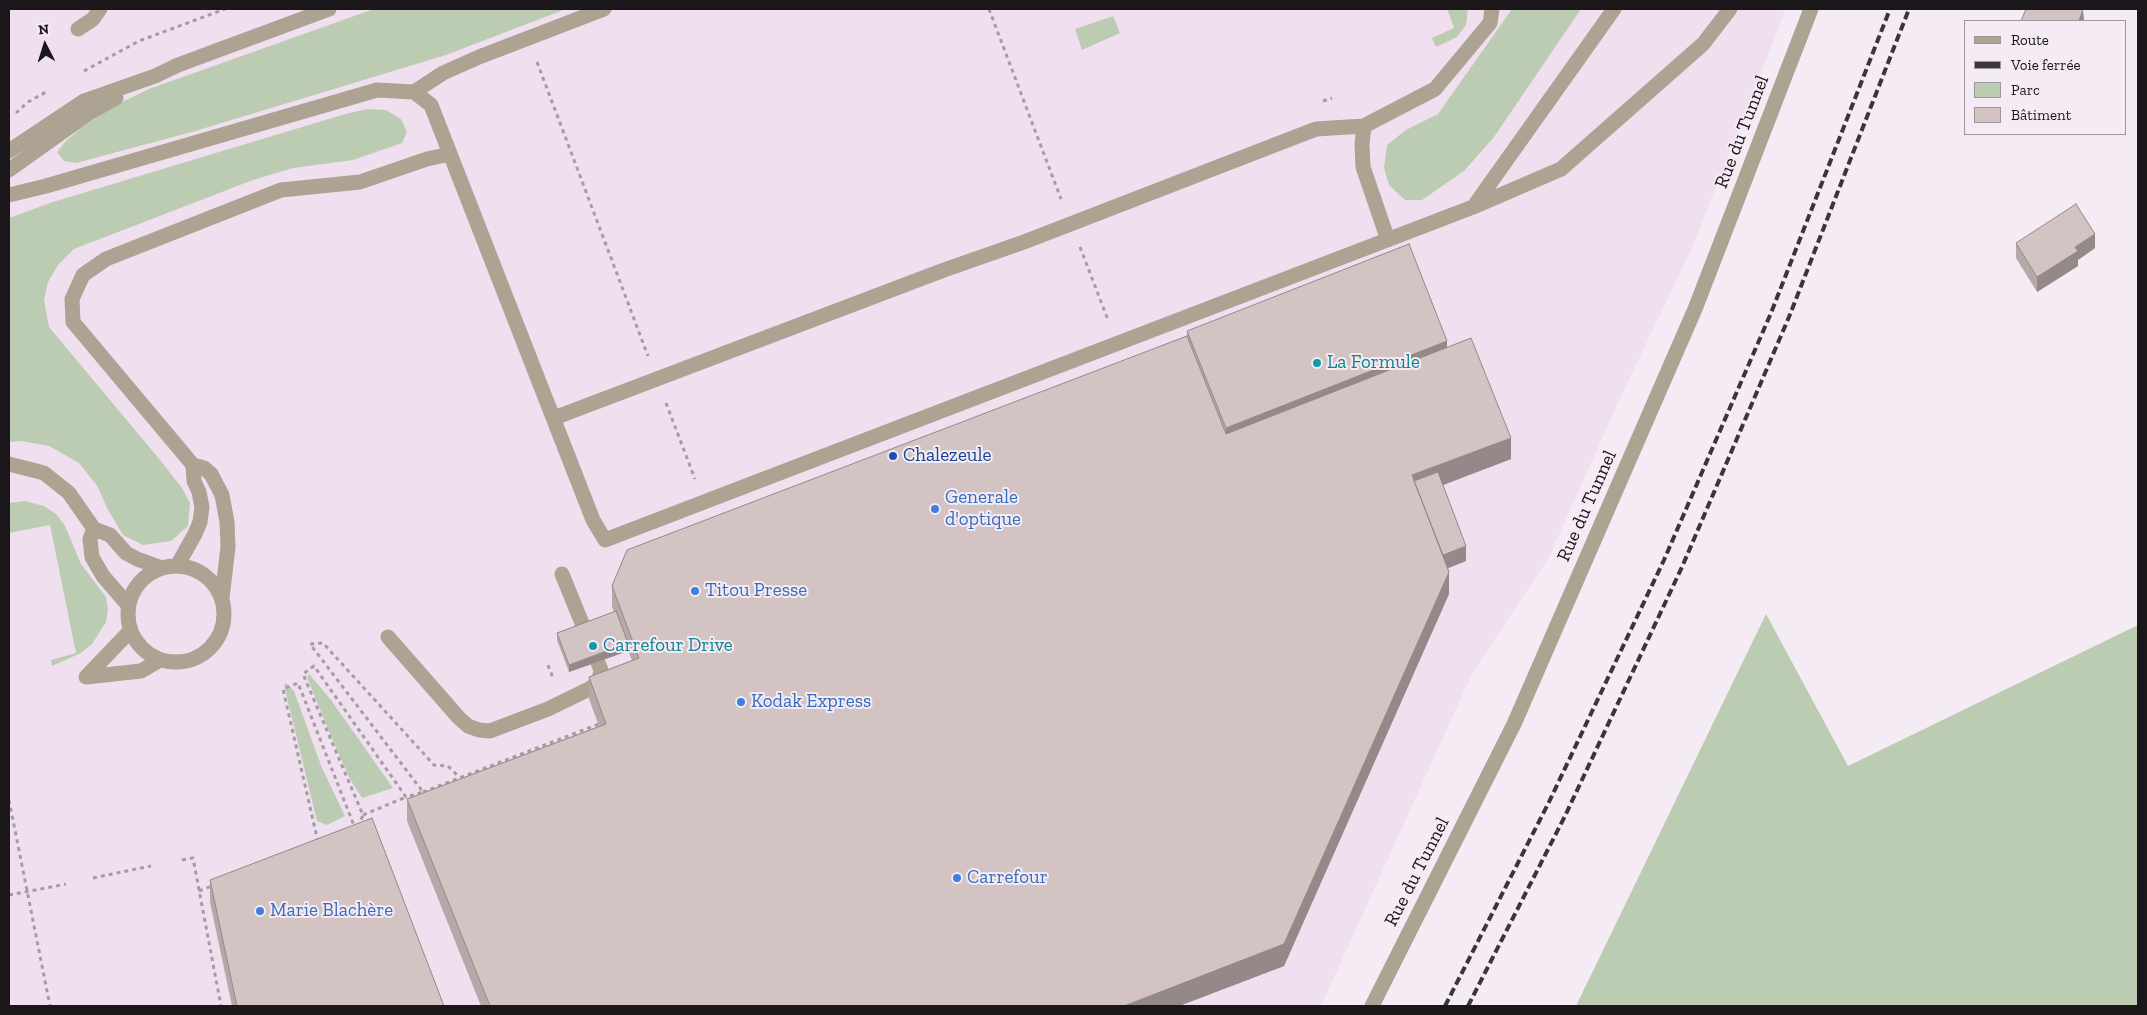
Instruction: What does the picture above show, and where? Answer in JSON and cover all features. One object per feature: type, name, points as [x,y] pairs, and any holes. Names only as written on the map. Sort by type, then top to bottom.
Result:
[{"type":"street","points":[[78,30],[93,19],[100,9]]},
{"type":"street","points":[[9,170],[89,112],[155,76],[178,65],[329,9]]},
{"type":"street","points":[[414,92],[443,74],[528,38],[604,9]]},
{"type":"street","points":[[554,418],[944,270],[1024,242],[1316,129],[1364,126],[1436,89],[1490,23],[1492,9]]},
{"type":"street","points":[[1473,207],[1614,9]]},
{"type":"street","points":[[9,195],[377,90],[414,92],[431,105],[593,520],[605,540],[1388,240],[1473,207],[1561,169],[1703,44],[1730,9]]},
{"type":"street","name":"Rue du Tunnel","points":[[1372,1006],[1514,724],[1695,308],[1811,9]]},
{"type":"street","points":[[9,151],[84,101],[155,76]]},
{"type":"street","points":[[1364,126],[1362,144],[1363,167],[1388,240]]},
{"type":"street","points":[[193,465],[194,481],[199,492],[202,507],[200,522],[195,534],[170,567],[150,574],[139,583],[128,605],[128,618],[136,642],[147,653],[160,660],[176,662],[191,660],[205,653],[216,642],[222,629],[225,613],[222,598],[228,547],[226,508],[222,495],[211,474],[204,468],[193,465],[73,322],[72,299],[83,275],[106,259],[281,190],[360,182],[427,159],[450,154]]},
{"type":"street","points":[[9,464],[44,473],[69,493],[94,529],[110,535],[126,552],[137,559],[170,567],[190,568],[203,574],[214,584],[222,598]]},
{"type":"street","points":[[94,529],[90,539],[92,557],[113,589],[128,605]]},
{"type":"street","points":[[388,637],[459,718],[468,726],[490,731],[548,709],[591,688],[599,680],[601,670],[562,574]]},
{"type":"street","points":[[131,630],[86,677],[141,671],[160,660]]},
{"type":"path","points":[[79,74],[139,41],[225,9]]},
{"type":"path","points":[[988,9],[1064,206]]},
{"type":"path","points":[[528,38],[649,359]]},
{"type":"path","points":[[9,119],[28,102],[54,88]]},
{"type":"path","points":[[1078,243],[1109,324]]},
{"type":"path","points":[[666,402],[703,503]]},
{"type":"path","points":[[423,792],[310,644],[323,643],[434,765],[448,766],[459,776]]},
{"type":"path","points":[[363,815],[303,674],[314,666],[406,798]]},
{"type":"path","points":[[328,840],[318,844],[283,689],[298,683],[356,830],[363,815],[459,776],[598,724]]},
{"type":"path","points":[[9,800],[50,1006]]},
{"type":"path","points":[[182,860],[193,858],[221,1006]]},
{"type":"path","points":[[93,878],[151,866]]},
{"type":"path","points":[[9,895],[66,884]]},
{"type":"path","points":[[199,891],[217,884]]},
{"type":"shaded area","points":[[9,9],[1786,9],[1692,248],[1622,394],[1549,557],[1471,676],[1321,1006],[9,1006]]},
{"type":"green space","points":[[374,9],[566,9],[446,55],[192,132],[76,163],[64,161],[57,152],[82,127],[114,106],[149,89]]},
{"type":"green space","points":[[1447,9],[1468,9],[1466,25],[1457,37],[1436,47],[1432,38],[1454,28]]},
{"type":"green space","points":[[1512,9],[1581,9],[1494,137],[1464,171],[1422,200],[1405,200],[1389,185],[1384,168],[1387,145],[1406,130],[1438,114]]},
{"type":"green space","points":[[1113,16],[1120,33],[1082,50],[1075,29]]},
{"type":"green space","points":[[367,109],[386,110],[401,119],[407,132],[402,143],[353,160],[293,168],[253,180],[74,249],[58,265],[48,282],[44,300],[49,327],[160,460],[182,488],[190,503],[188,526],[171,541],[143,545],[123,535],[107,508],[98,487],[79,463],[49,446],[21,441],[9,442],[9,218],[53,202]]},
{"type":"green space","points":[[25,501],[44,506],[56,514],[65,526],[81,564],[106,597],[108,610],[106,622],[92,644],[81,653],[52,666],[51,660],[76,653],[50,525],[9,533],[9,503]]},
{"type":"green space","points":[[1766,614],[1848,766],[2138,625],[2138,1006],[1576,1006]]},
{"type":"green space","points":[[309,674],[331,700],[393,788],[362,798],[350,779],[330,734],[307,677]]},
{"type":"green space","points":[[286,683],[294,691],[322,768],[345,816],[327,825],[317,821],[284,685]]},
{"type":"building","points":[[2026,9],[2083,9],[2079,20],[2021,20]]},
{"type":"building","points":[[2076,204],[2095,234],[2075,247],[2078,251],[2037,277],[2016,243]]},
{"type":"building","name":"La Formule","points":[[1409,244],[1447,341],[1226,428],[1187,331]]},
{"type":"building","points":[[1187,336],[1226,434],[1471,338],[1511,438],[1412,475],[1449,572],[1284,944],[1124,1006],[490,1006],[407,799],[606,724],[589,677],[639,658],[612,586],[627,550]]},
{"type":"building","points":[[1438,472],[1466,546],[1443,555],[1414,481]]},
{"type":"building","name":"Carrefour Drive","points":[[616,611],[628,643],[569,665],[557,633]]},
{"type":"building","points":[[372,818],[444,1006],[237,1006],[210,880]]},
{"type":"railway","points":[[1445,1006],[1549,802],[1664,560],[1771,313],[1890,9]]},
{"type":"railway","points":[[1468,1006],[1565,816],[1682,567],[1789,317],[1909,9]]},
{"type":"place","name":"La Formule","points":[[1317,363]]},
{"type":"place","name":"Chalezeule","points":[[893,456]]},
{"type":"place","name":"Generale d'optique","points":[[935,509]]},
{"type":"place","name":"Titou Presse","points":[[695,591]]},
{"type":"place","name":"Carrefour Drive","points":[[593,646]]},
{"type":"place","name":"Kodak Express","points":[[741,702]]},
{"type":"place","name":"Carrefour","points":[[957,878]]},
{"type":"place","name":"Marie Blachère","points":[[260,911]]}]
